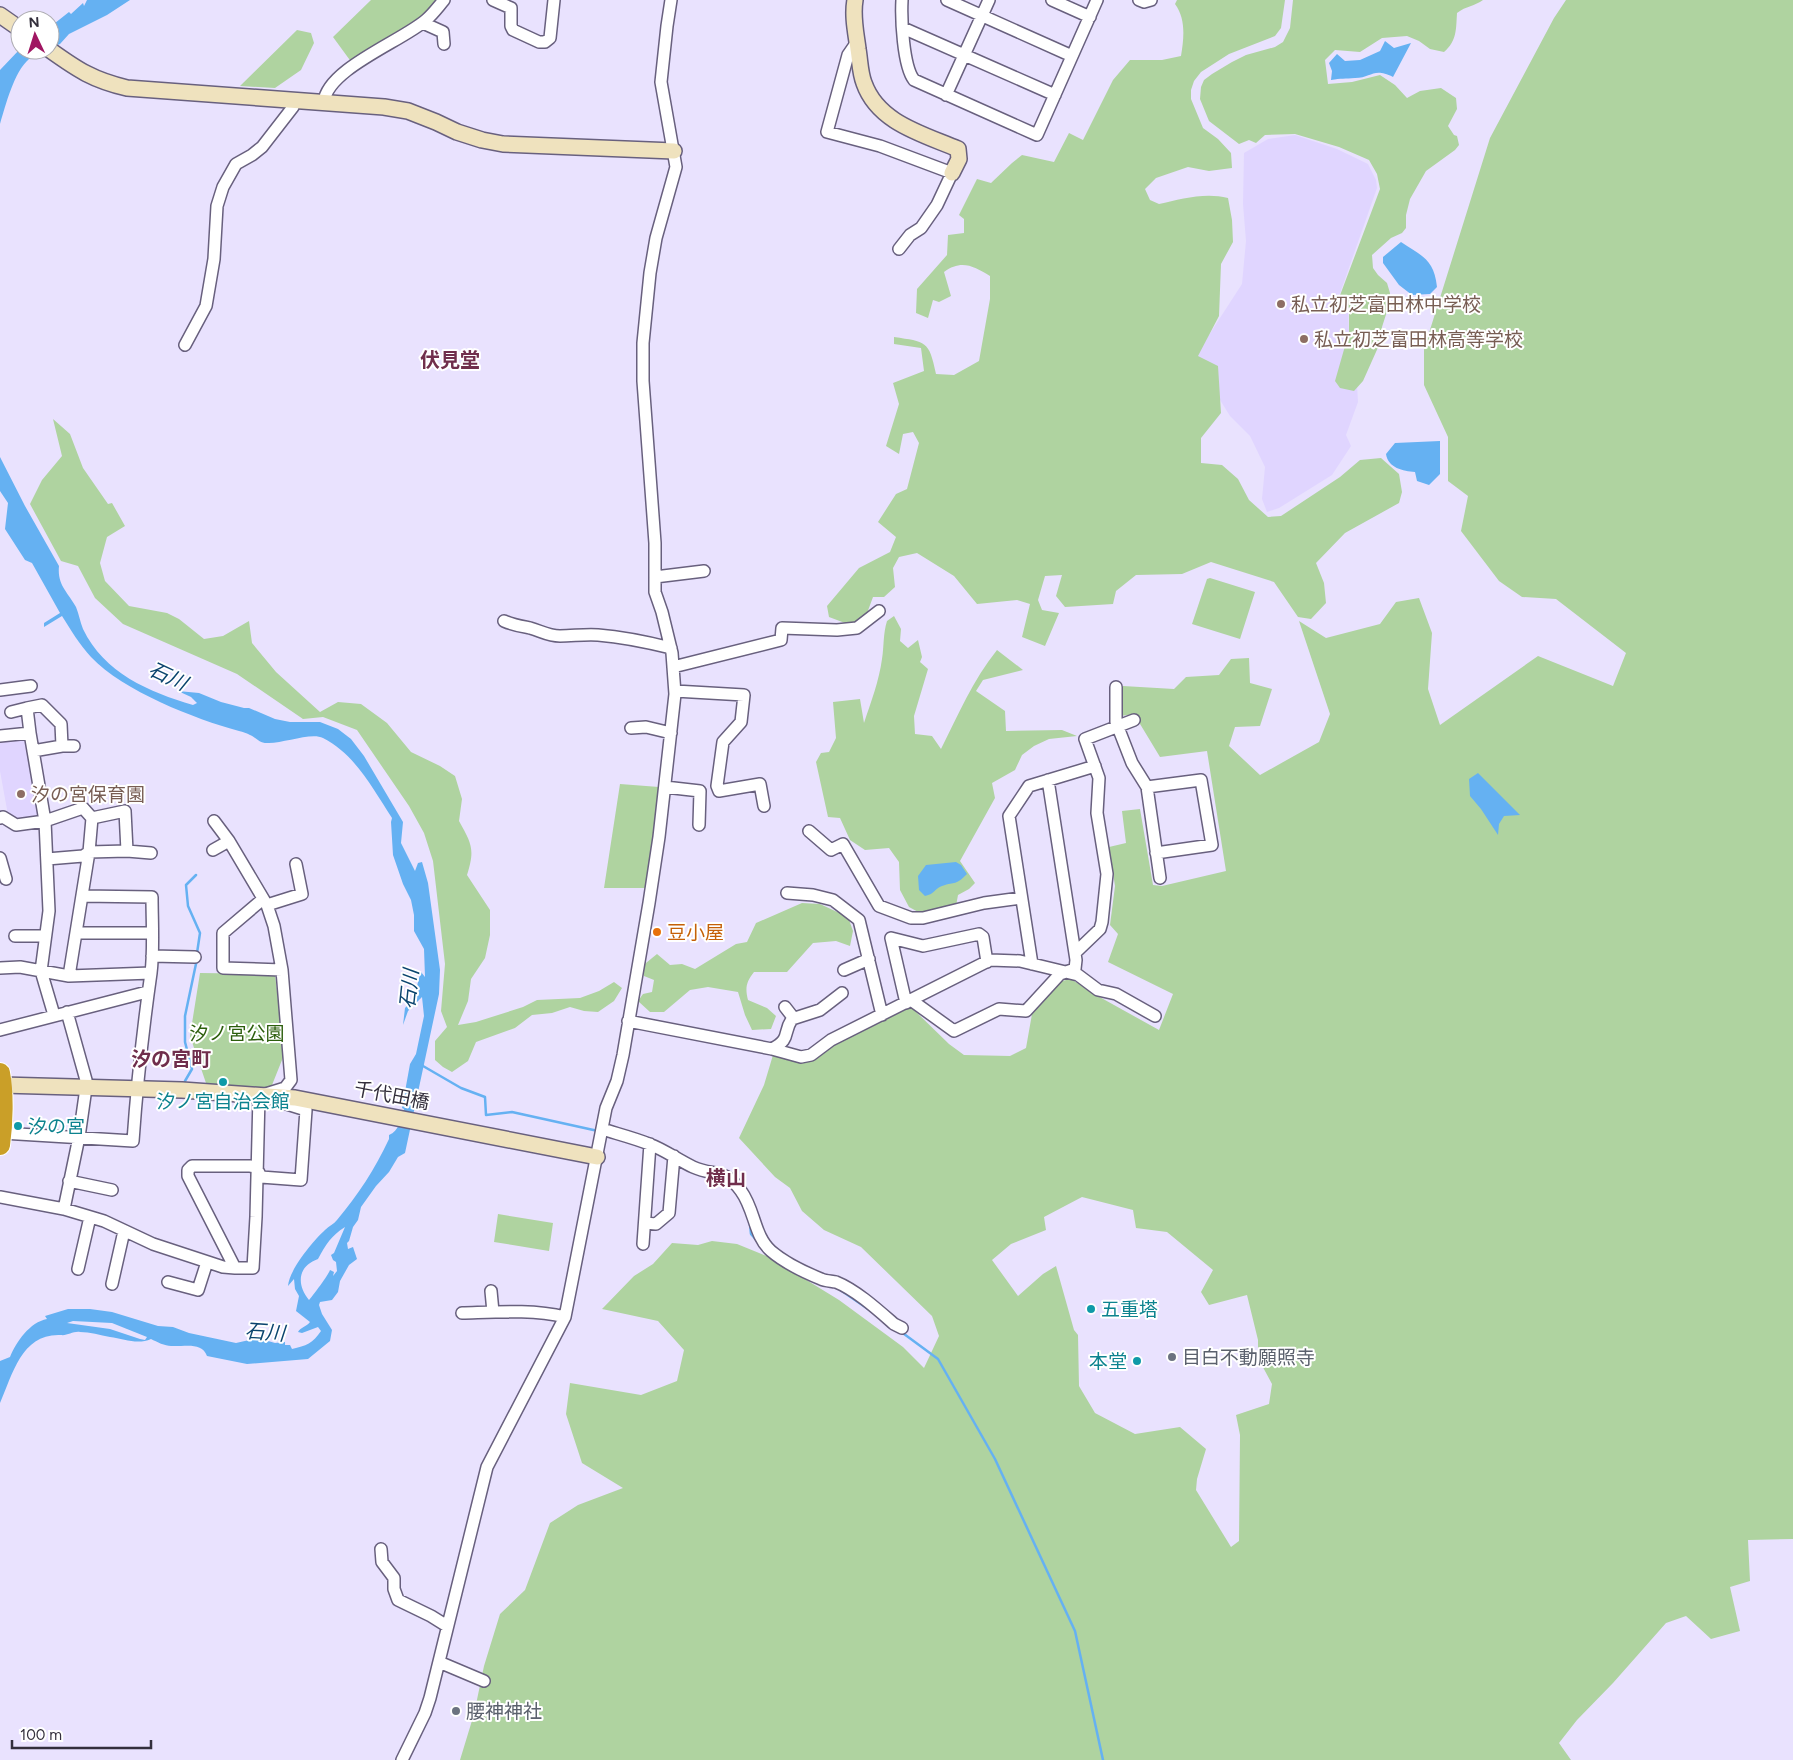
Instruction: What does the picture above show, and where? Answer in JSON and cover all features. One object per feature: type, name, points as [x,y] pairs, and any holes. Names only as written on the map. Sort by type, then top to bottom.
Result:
[{"type":"highway","points":[[1,1079],[1,1139]]},
{"type":"street","points":[[324,102],[327,90],[348,70],[423,23],[444,0]]},
{"type":"street","points":[[493,0],[511,8],[511,26],[513,30],[538,42],[545,42],[550,38],[554,0]]},
{"type":"street","points":[[402,1760],[425,1713],[487,1467],[565,1317],[606,1108],[617,1081],[649,903],[665,787],[675,691],[671,648],[656,592],[655,543],[643,381],[643,343],[650,273],[656,238],[675,173],[674,151],[661,82],[666,26],[671,0]]},
{"type":"street","points":[[854,0],[857,42],[864,83],[876,105],[886,115],[902,125],[958,149],[959,159],[937,205],[921,228],[910,235],[899,249]]},
{"type":"street","points":[[902,0],[903,28],[910,74],[919,83],[1037,135],[1097,0]]},
{"type":"street","points":[[947,0],[1072,56]]},
{"type":"street","points":[[946,95],[989,0]]},
{"type":"street","points":[[1052,0],[1090,17]]},
{"type":"street","points":[[1140,0],[1144,2],[1151,0]]},
{"type":"street","points":[[423,23],[443,32],[444,44]]},
{"type":"street","points":[[903,28],[1055,95]]},
{"type":"street","points":[[857,42],[848,55],[827,132],[880,146],[952,173]]},
{"type":"street","points":[[60,57],[85,74],[103,82],[127,88],[384,106],[408,111],[457,132],[482,140],[503,144],[674,151]]},
{"type":"street","points":[[185,345],[206,306],[214,259],[217,206],[223,187],[236,164],[262,147],[293,108],[294,100]]},
{"type":"street","points":[[655,577],[704,572]]},
{"type":"street","points":[[673,667],[782,640],[782,628],[837,630],[857,628],[879,610]]},
{"type":"street","points":[[504,621],[514,626],[532,628],[545,635],[598,635],[642,640],[671,648]]},
{"type":"street","points":[[0,690],[31,686]]},
{"type":"street","points":[[1116,687],[1117,727],[1132,762],[1147,788],[1160,878]]},
{"type":"street","points":[[675,691],[744,695],[741,722],[723,742],[717,786],[719,791],[760,784],[764,806]]},
{"type":"street","points":[[11,712],[42,705],[61,724],[68,746],[33,751]]},
{"type":"street","points":[[27,708],[45,821],[49,911],[41,970],[54,1015]]},
{"type":"street","points":[[1075,953],[1100,929],[1107,874],[1098,813],[1098,778],[1085,739],[1134,720]]},
{"type":"street","points":[[631,728],[646,727],[671,733]]},
{"type":"street","points":[[0,736],[30,733]]},
{"type":"street","points":[[1032,964],[1009,816],[1029,786],[1095,766]]},
{"type":"street","points":[[987,962],[983,937],[979,934],[924,946],[891,938],[908,1002],[954,1031],[999,1009],[1026,1011],[1060,974],[1075,969],[1075,953],[1048,780]]},
{"type":"street","points":[[1147,788],[1201,780],[1212,844],[1156,853]]},
{"type":"street","points":[[665,787],[700,791],[699,825]]},
{"type":"street","points":[[0,818],[3,817],[16,824],[45,821],[83,808],[92,818],[89,852],[69,976]]},
{"type":"street","points":[[92,818],[126,811],[127,851]]},
{"type":"street","points":[[214,821],[229,841],[265,902],[274,926],[282,970],[291,1080],[285,1088],[264,1096]]},
{"type":"street","points":[[809,831],[831,850],[843,844],[879,906],[911,918],[923,918],[984,903],[1021,898]]},
{"type":"street","points":[[213,850],[229,841]]},
{"type":"street","points":[[47,859],[83,856],[89,852],[151,852]]},
{"type":"street","points":[[0,858],[6,879]]},
{"type":"street","points":[[282,970],[223,968],[223,933],[265,902],[302,894],[296,864]]},
{"type":"street","points":[[787,892],[833,900],[859,920],[882,1014]]},
{"type":"street","points":[[1,1139],[79,1137],[133,1140],[136,1090],[147,992],[151,973],[152,897],[82,896]]},
{"type":"street","points":[[76,933],[152,933]]},
{"type":"street","points":[[15,936],[45,936]]},
{"type":"street","points":[[152,956],[195,957]]},
{"type":"street","points":[[844,970],[869,960]]},
{"type":"street","points":[[628,1021],[772,1049],[801,1058],[811,1055],[831,1040],[990,960],[1020,961],[1078,976],[1098,990],[1116,994],[1155,1016]]},
{"type":"street","points":[[0,968],[20,967],[69,976],[151,973]]},
{"type":"street","points":[[0,1030],[147,992]]},
{"type":"street","points":[[792,1019],[820,1010],[842,993]]},
{"type":"street","points":[[772,1049],[786,1039],[792,1016],[785,1006]]},
{"type":"street","points":[[64,1209],[79,1137],[86,1088],[86,1080],[67,1012]]},
{"type":"street","name":"千代田橋","points":[[1,1079],[86,1088],[182,1090],[295,1098],[324,1102],[597,1157]]},
{"type":"street","points":[[256,1167],[261,1177],[301,1180],[306,1110],[264,1096]]},
{"type":"street","points":[[0,1197],[64,1209],[104,1220],[153,1244],[207,1262],[235,1268],[253,1268],[256,1167],[264,1096]]},
{"type":"street","points":[[602,1129],[650,1144],[693,1167],[725,1174],[734,1181],[752,1210],[764,1245],[797,1269],[822,1280],[835,1282],[846,1288],[902,1328]]},
{"type":"street","points":[[643,1244],[650,1144]]},
{"type":"street","points":[[644,1222],[656,1224],[669,1213],[674,1156]]},
{"type":"street","points":[[235,1268],[188,1176],[188,1170],[192,1166],[256,1167]]},
{"type":"street","points":[[69,1181],[112,1190]]},
{"type":"street","points":[[78,1269],[77,1249],[90,1217]]},
{"type":"street","points":[[112,1284],[111,1265],[124,1231]]},
{"type":"street","points":[[174,1281],[198,1290],[207,1262]]},
{"type":"street","points":[[492,1291],[493,1312]]},
{"type":"street","points":[[462,1313],[545,1314],[565,1317]]},
{"type":"street","points":[[381,1549],[382,1562],[394,1578],[394,1589],[398,1600],[447,1626]]},
{"type":"street","points":[[439,1662],[484,1681]]},
{"type":"shaded area","points":[[1295,135],[1337,149],[1368,164],[1376,180],[1377,188],[1338,299],[1348,309],[1349,338],[1357,384],[1358,402],[1346,435],[1351,446],[1332,475],[1279,508],[1267,512],[1262,499],[1265,467],[1250,436],[1230,416],[1194,358],[1242,284],[1246,241],[1243,204],[1244,153],[1268,139]]},
{"type":"shaded area","name":"汐の宮保育園","points":[[19,737],[27,740],[40,811],[35,818],[17,820],[8,815],[0,771],[0,740]]},
{"type":"green space","points":[[371,0],[446,0],[420,20],[352,63],[333,37]]},
{"type":"green space","points":[[1177,0],[1285,0],[1281,28],[1275,36],[1229,54],[1201,72],[1194,81],[1191,90],[1191,99],[1203,128],[1218,139],[1231,153],[1232,168],[1209,171],[1188,167],[1156,178],[1145,189],[1150,200],[1159,204],[1202,196],[1228,198],[1233,242],[1221,264],[1219,316],[1198,356],[1218,366],[1221,413],[1201,438],[1201,463],[1222,465],[1238,479],[1249,500],[1268,517],[1281,516],[1340,477],[1360,460],[1381,458],[1399,474],[1402,492],[1399,503],[1345,533],[1316,563],[1324,583],[1326,603],[1311,619],[1298,617],[1274,582],[1211,562],[1182,574],[1136,575],[1116,591],[1113,604],[1065,607],[1056,596],[1062,575],[1045,576],[1038,600],[1042,610],[1059,613],[1045,646],[1022,637],[1030,604],[1017,600],[977,604],[954,576],[917,553],[899,557],[893,568],[895,587],[884,597],[873,597],[866,616],[853,626],[829,617],[827,606],[859,568],[890,552],[896,537],[878,522],[896,494],[907,489],[919,443],[913,432],[903,434],[899,454],[886,446],[899,404],[893,383],[924,371],[921,348],[894,344],[894,337],[913,340],[924,345],[931,355],[936,374],[954,375],[979,361],[990,299],[990,276],[967,265],[950,268],[944,272],[951,296],[939,302],[933,300],[928,318],[916,313],[917,289],[947,255],[948,235],[964,233],[964,219],[959,215],[977,179],[991,183],[1022,155],[1054,162],[1069,133],[1083,140],[1113,80],[1130,60],[1162,60],[1181,56],[1183,22],[1175,4]]},
{"type":"green space","points":[[1293,0],[1483,0],[1457,13],[1454,39],[1444,52],[1430,49],[1419,41],[1407,36],[1382,38],[1360,52],[1335,50],[1325,60],[1328,84],[1352,82],[1380,75],[1395,85],[1407,98],[1420,91],[1441,88],[1456,98],[1457,109],[1448,126],[1454,135],[1457,136],[1459,145],[1426,171],[1410,199],[1406,215],[1406,228],[1372,255],[1373,268],[1387,283],[1390,302],[1382,327],[1380,343],[1363,381],[1354,391],[1340,388],[1335,381],[1349,332],[1349,308],[1339,298],[1380,189],[1377,174],[1369,160],[1339,147],[1295,134],[1265,135],[1256,143],[1249,140],[1239,144],[1209,121],[1200,99],[1204,80],[1212,74],[1246,55],[1275,47],[1283,42],[1290,28]]},
{"type":"green space","points":[[1566,0],[1793,0],[1793,1539],[1748,1540],[1750,1581],[1730,1587],[1740,1631],[1711,1639],[1686,1616],[1666,1623],[1613,1683],[1577,1720],[1559,1743],[1571,1760],[460,1760],[474,1714],[484,1666],[500,1614],[525,1590],[550,1523],[578,1505],[623,1488],[582,1463],[566,1414],[570,1383],[641,1395],[677,1381],[684,1350],[658,1321],[602,1309],[634,1276],[653,1264],[672,1243],[698,1245],[712,1241],[737,1244],[769,1257],[839,1300],[903,1347],[924,1368],[939,1336],[932,1316],[861,1247],[824,1230],[802,1211],[790,1188],[775,1177],[739,1138],[764,1085],[773,1055],[804,1063],[834,1044],[911,1007],[949,1044],[964,1055],[1010,1056],[1026,1048],[1032,1014],[1057,982],[1071,979],[1159,1030],[1173,994],[1108,962],[1118,934],[1110,925],[1115,886],[1109,847],[1126,843],[1122,811],[1140,809],[1153,885],[1162,886],[1226,871],[1207,751],[1160,757],[1134,714],[1121,716],[1123,686],[1174,689],[1186,677],[1219,675],[1231,659],[1249,658],[1250,683],[1272,689],[1260,726],[1235,727],[1229,746],[1260,775],[1319,742],[1330,714],[1299,621],[1326,638],[1380,624],[1396,602],[1419,598],[1432,633],[1428,689],[1440,725],[1538,656],[1613,686],[1626,653],[1556,599],[1522,597],[1499,581],[1461,531],[1468,496],[1448,481],[1448,437],[1424,385],[1424,349],[1490,138],[1554,18]],"holes":[[[1082,1197],[1133,1210],[1136,1228],[1167,1232],[1213,1270],[1201,1292],[1209,1305],[1247,1295],[1258,1340],[1258,1358],[1272,1384],[1269,1404],[1236,1415],[1240,1435],[1239,1541],[1231,1547],[1196,1490],[1197,1479],[1206,1449],[1180,1427],[1135,1434],[1095,1413],[1079,1386],[1078,1335],[1074,1330],[1056,1266],[1043,1274],[1018,1296],[992,1260],[1011,1244],[1046,1230],[1044,1217]]]},
{"type":"green space","points":[[297,30],[311,33],[314,43],[301,70],[275,88],[240,86]]},
{"type":"green space","points":[[53,419],[70,434],[83,468],[108,504],[112,503],[125,526],[107,537],[100,563],[105,581],[129,606],[167,613],[179,619],[204,639],[223,636],[249,621],[252,643],[276,672],[320,712],[338,702],[361,704],[387,723],[411,752],[440,766],[455,776],[462,799],[459,821],[471,847],[471,859],[467,875],[490,910],[490,935],[485,958],[471,979],[468,1001],[458,1025],[476,1022],[523,1007],[537,1000],[580,998],[599,991],[614,982],[622,988],[614,1001],[598,1012],[570,1007],[552,1013],[532,1015],[515,1028],[476,1042],[468,1061],[452,1072],[435,1060],[435,1041],[447,1027],[441,1011],[445,964],[433,861],[424,833],[409,806],[357,730],[323,717],[303,719],[237,674],[123,624],[95,598],[78,566],[61,561],[30,504],[42,480],[62,456]]},
{"type":"green space","points":[[1210,578],[1255,592],[1240,639],[1192,624],[1207,579]]},
{"type":"green space","points":[[894,616],[901,629],[900,641],[908,648],[918,640],[922,657],[920,662],[928,669],[914,716],[915,734],[932,736],[941,749],[973,686],[997,650],[1023,670],[983,680],[976,691],[1005,711],[1006,731],[1062,730],[1077,736],[1049,739],[1034,746],[1022,755],[1015,770],[992,783],[995,798],[960,861],[975,883],[958,895],[956,906],[922,914],[909,907],[900,890],[899,862],[889,848],[865,850],[850,840],[840,818],[828,817],[816,762],[821,753],[829,752],[836,738],[833,702],[860,699],[864,723],[879,675],[887,621]]},
{"type":"green space","points":[[620,784],[659,787],[647,888],[604,888]]},
{"type":"green space","points":[[802,903],[820,904],[848,917],[853,931],[850,946],[836,941],[813,943],[787,972],[754,972],[747,985],[748,1000],[767,1008],[776,1016],[771,1029],[752,1030],[738,992],[708,987],[690,990],[664,1012],[650,1012],[638,1001],[643,994],[652,992],[654,980],[644,976],[641,967],[657,954],[670,965],[682,964],[695,969],[736,944],[747,942],[756,923]]},
{"type":"green space","name":"汐ノ宮公園","points":[[200,973],[275,974],[284,1055],[270,1090],[207,1086],[190,1036]]},
{"type":"green space","points":[[498,1214],[553,1223],[549,1251],[494,1242]]},
{"type":"water","points":[[87,0],[130,0],[107,15],[69,34],[60,44],[60,19],[69,12],[71,14],[83,3],[84,6]]},
{"type":"water","points":[[1385,41],[1394,48],[1411,43],[1393,77],[1377,73],[1361,78],[1331,80],[1332,71],[1329,63],[1337,54],[1345,61],[1360,60],[1380,51]]},
{"type":"water","points":[[10,60],[28,60],[19,72],[11,89],[0,124],[0,70]]},
{"type":"water","points":[[1401,242],[1421,255],[1430,264],[1437,287],[1430,294],[1412,295],[1399,285],[1383,263],[1383,257]]},
{"type":"water","points":[[1440,441],[1440,474],[1429,485],[1417,481],[1415,472],[1397,468],[1387,459],[1386,454],[1395,443]]},
{"type":"water","points":[[0,457],[59,566],[61,583],[76,607],[83,629],[103,658],[115,669],[144,687],[193,705],[197,703],[191,697],[178,691],[199,693],[221,702],[249,708],[275,719],[290,722],[320,722],[338,729],[351,739],[364,756],[403,822],[401,843],[415,871],[418,863],[422,862],[428,883],[440,970],[439,994],[405,1153],[398,1157],[389,1172],[361,1207],[358,1220],[347,1243],[348,1249],[353,1247],[357,1259],[349,1265],[340,1281],[338,1292],[332,1300],[320,1302],[319,1305],[332,1330],[330,1341],[308,1359],[247,1364],[207,1356],[201,1348],[192,1346],[169,1346],[151,1339],[136,1342],[91,1333],[75,1332],[66,1335],[48,1336],[28,1348],[15,1368],[0,1403],[0,1361],[10,1357],[16,1345],[29,1328],[47,1319],[45,1316],[68,1309],[112,1312],[158,1326],[173,1327],[189,1333],[236,1343],[258,1338],[275,1343],[285,1342],[285,1345],[290,1345],[292,1349],[305,1345],[315,1338],[321,1331],[318,1327],[302,1333],[298,1332],[310,1322],[296,1311],[299,1296],[295,1289],[294,1279],[288,1286],[289,1279],[308,1248],[345,1211],[378,1161],[389,1139],[389,1135],[395,1131],[399,1124],[404,1109],[402,1108],[410,1064],[416,1054],[424,1016],[422,997],[408,1011],[403,1025],[405,1008],[414,995],[421,972],[425,977],[424,949],[414,931],[414,915],[411,900],[393,855],[392,818],[354,763],[345,753],[323,738],[311,736],[264,743],[246,733],[221,726],[160,702],[121,681],[91,657],[75,637],[62,616],[44,627],[44,623],[60,613],[32,563],[25,560],[5,529],[8,503],[0,491]],"holes":[[[345,1227],[334,1253],[331,1255],[336,1262],[337,1271],[333,1276],[334,1272],[330,1270],[309,1300],[302,1288],[301,1276],[303,1271],[306,1266],[318,1259],[329,1241]],[[73,1321],[112,1323],[147,1337],[145,1340],[110,1329],[67,1323]]]},
{"type":"water","points":[[1478,773],[1520,815],[1504,816],[1499,824],[1498,835],[1470,796],[1469,779]]},
{"type":"water","points":[[956,862],[961,865],[967,874],[960,880],[940,887],[925,896],[919,890],[918,876],[926,865]]},
{"type":"waterway","points":[[196,875],[186,885],[188,906],[200,933],[197,953]]},
{"type":"waterway","points":[[185,1081],[192,1069],[185,1042],[185,1016],[197,959]]},
{"type":"waterway","points":[[423,1066],[461,1088],[485,1097],[486,1115],[512,1112],[598,1131]]},
{"type":"waterway","points":[[750,1224],[751,1234],[758,1242]]},
{"type":"waterway","points":[[839,1289],[871,1311]]},
{"type":"waterway","points":[[900,1331],[938,1359],[995,1459],[1075,1631],[1103,1760]]},
{"type":"place","name":"私立初芝富田林中学校","points":[[1281,304]]},
{"type":"place","name":"私立初芝富田林高等学校","points":[[1304,339]]},
{"type":"place","name":"汐の宮保育園","points":[[21,794]]},
{"type":"place","name":"豆小屋","points":[[657,932]]},
{"type":"place","name":"汐ノ宮自治会館","points":[[223,1082]]},
{"type":"place","name":"汐の宮","points":[[18,1126]]},
{"type":"place","name":"五重塔","points":[[1091,1309]]},
{"type":"place","name":"目白不動願照寺","points":[[1172,1357]]},
{"type":"place","name":"本堂","points":[[1137,1361]]},
{"type":"place","name":"腰神神社","points":[[456,1711]]},
{"type":"district","name":"伏見堂","points":[[450,360]]},
{"type":"district","name":"汐の宮町","points":[[171,1059]]},
{"type":"district","name":"横山","points":[[726,1178]]},
{"type":"water label","name":"石川","points":[[168,676]]},
{"type":"water label","name":"石川","points":[[409,989]]},
{"type":"water label","name":"石川","points":[[265,1332]]}]
